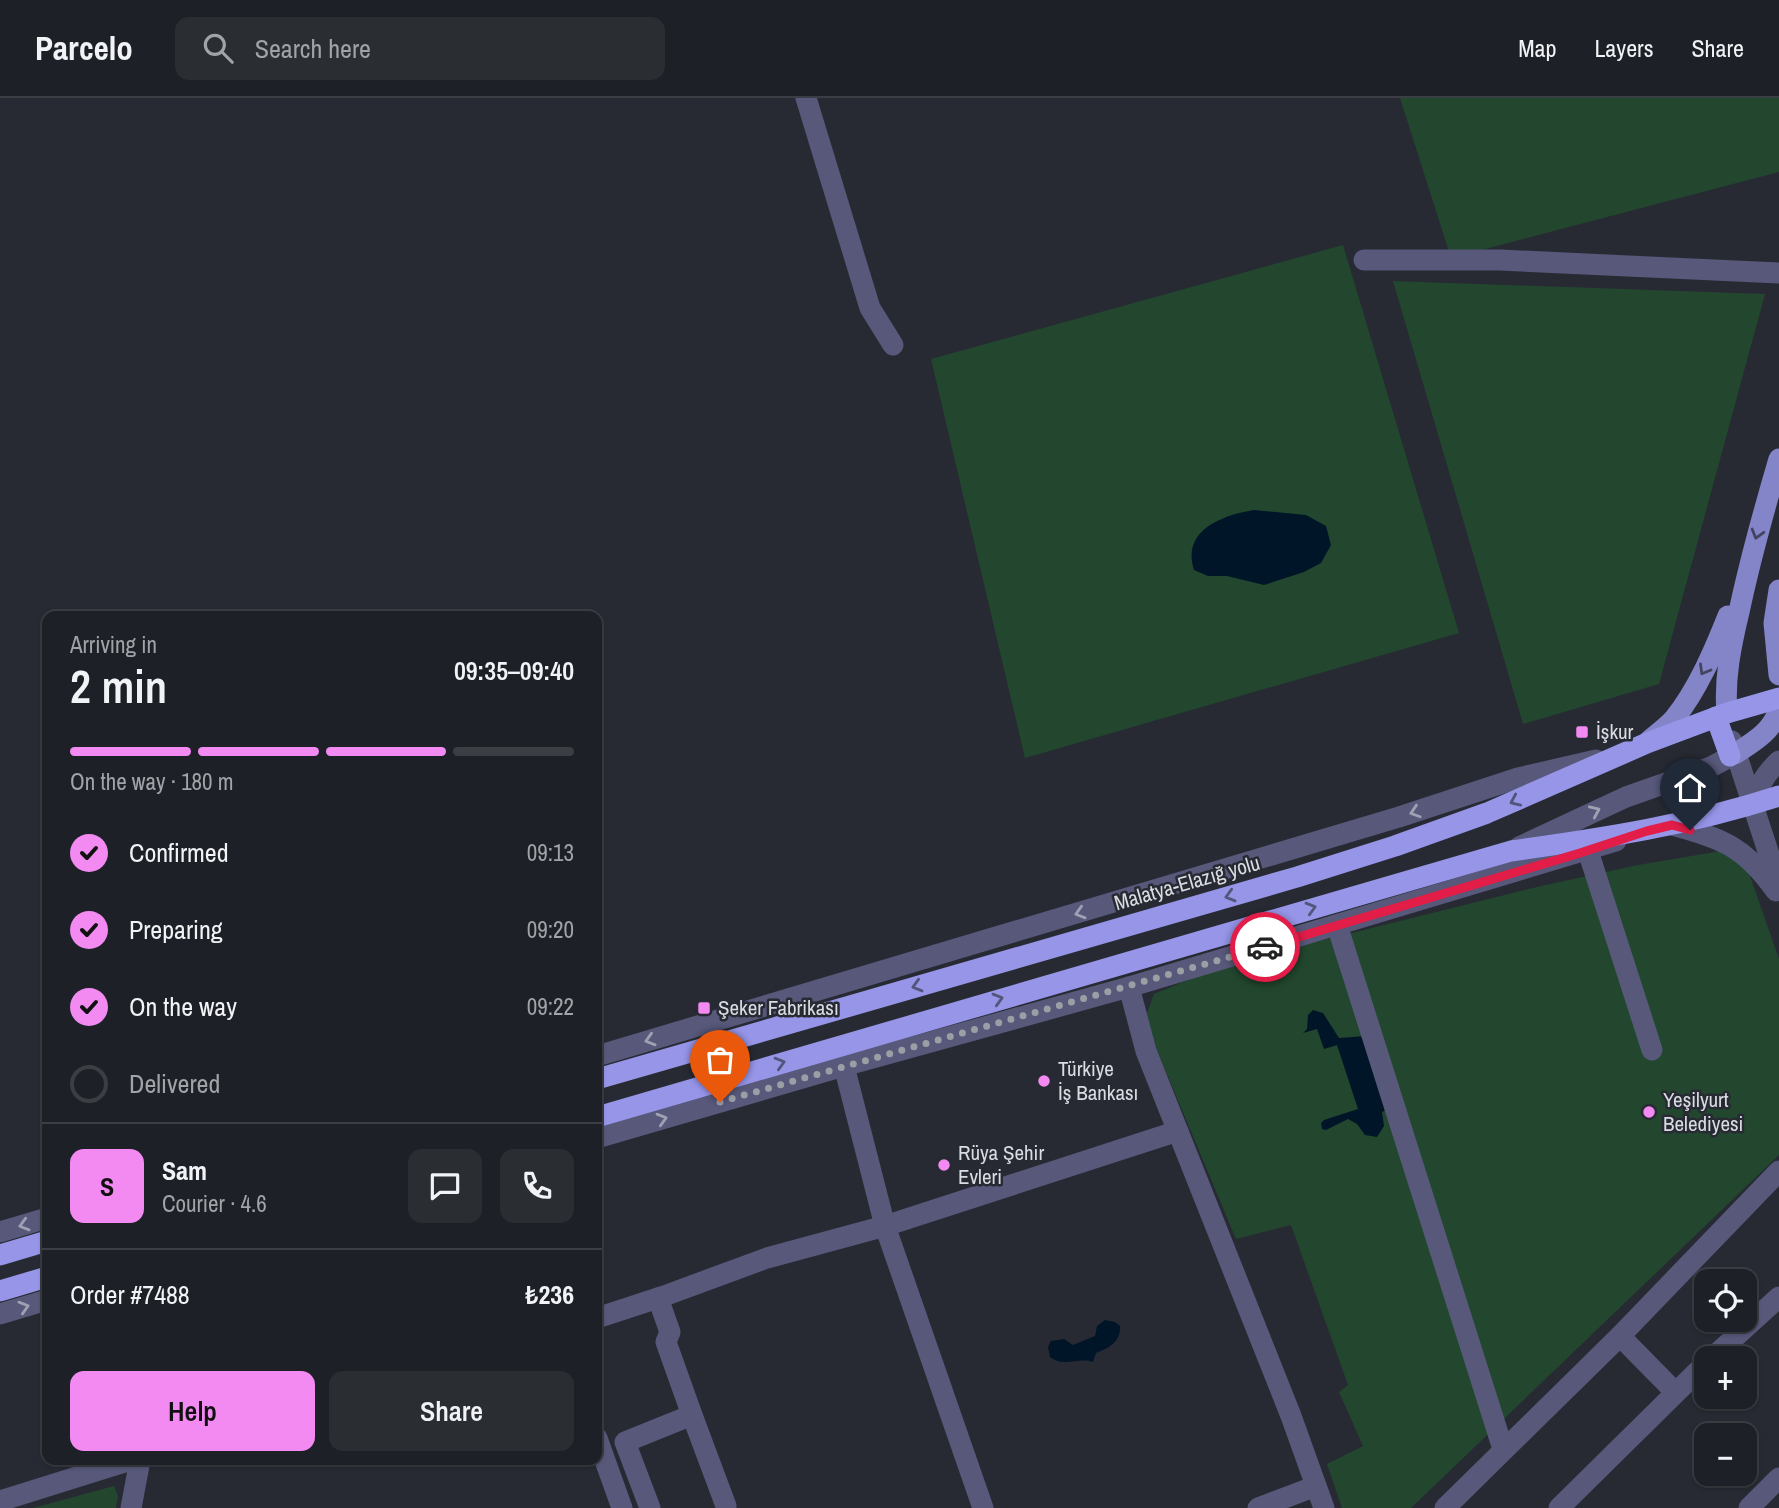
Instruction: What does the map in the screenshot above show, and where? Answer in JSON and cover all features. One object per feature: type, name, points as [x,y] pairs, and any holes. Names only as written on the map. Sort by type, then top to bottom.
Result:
[{"type":"highway","name":"Malatya-Elazığ yolu","points":[[602,1078],[1297,877],[1395,846],[1487,813],[1647,743],[1721,715],[1779,698]]},
{"type":"highway","points":[[602,1115],[1511,851],[1647,831],[1779,796]]},
{"type":"highway","points":[[0,1255],[42,1242]]},
{"type":"highway","points":[[0,1291],[42,1278]]},
{"type":"main road","points":[[1721,715],[1749,562],[1779,460]]},
{"type":"main road","points":[[1647,743],[1673,720],[1709,660],[1749,562]]},
{"type":"main road","points":[[1779,590],[1774,622],[1779,675]]},
{"type":"main road","points":[[1733,755],[1766,733],[1775,722],[1779,710]]},
{"type":"street","points":[[806,98],[870,308],[893,345]]},
{"type":"street","points":[[1364,260],[1500,260],[1779,273]]},
{"type":"street","points":[[1721,715],[1779,885]]},
{"type":"street","points":[[602,1055],[1398,817],[1518,778],[1622,754]]},
{"type":"street","points":[[1511,851],[1626,797],[1711,767],[1733,755]]},
{"type":"street","points":[[1752,805],[1759,785],[1779,761]]},
{"type":"street","points":[[1672,825],[1708,834],[1732,845],[1764,875],[1779,895]]},
{"type":"street","points":[[602,1137],[1129,987],[1588,851],[1647,831]]},
{"type":"street","points":[[1588,851],[1653,1050]]},
{"type":"street","points":[[1337,925],[1503,1449]]},
{"type":"street","points":[[1129,987],[1146,1051],[1291,1416],[1324,1508]]},
{"type":"street","points":[[844,1066],[885,1226],[983,1508]]},
{"type":"street","points":[[602,1316],[767,1258],[885,1226],[1178,1131]]},
{"type":"street","points":[[1446,1508],[1620,1336],[1779,1171]]},
{"type":"street","points":[[0,1232],[42,1219]]},
{"type":"street","points":[[1725,1346],[1779,1297]]},
{"type":"street","points":[[658,1298],[670,1332],[666,1342],[726,1506]]},
{"type":"street","points":[[0,1314],[42,1301]]},
{"type":"street","points":[[1620,1336],[1675,1392]]},
{"type":"street","points":[[1559,1508],[1694,1374]]},
{"type":"street","points":[[650,1508],[625,1442],[692,1415]]},
{"type":"street","points":[[602,1452],[622,1508]]},
{"type":"street","points":[[0,1502],[115,1465]]},
{"type":"street","points":[[131,1508],[139,1465]]},
{"type":"street","points":[[1749,1508],[1779,1478]]},
{"type":"street","points":[[1258,1508],[1316,1486]]},
{"type":"green space","points":[[1400,98],[1779,98],[1779,172],[1451,258]]},
{"type":"green space","points":[[1343,245],[1459,633],[1025,758],[931,359]]},
{"type":"green space","points":[[1393,281],[1765,294],[1659,684],[1523,724]]},
{"type":"green space","points":[[1721,851],[1733,856],[1749,873],[1779,959],[1779,1155],[1411,1508],[1342,1508],[1327,1464],[1363,1446],[1339,1392],[1348,1385],[1291,1225],[1236,1239],[1151,1036],[1146,1016],[1154,994],[1227,964],[1541,886]]},
{"type":"green space","points":[[114,1486],[118,1496],[116,1508],[33,1508]]},
{"type":"water","points":[[1254,510],[1306,515],[1326,526],[1331,545],[1321,563],[1304,572],[1264,585],[1227,576],[1208,576],[1194,570],[1192,556],[1199,535],[1218,521]]},
{"type":"water","points":[[1313,1010],[1323,1013],[1339,1038],[1366,1036],[1386,1110],[1382,1112],[1384,1126],[1377,1137],[1365,1135],[1357,1124],[1348,1119],[1326,1130],[1322,1129],[1321,1123],[1324,1120],[1358,1109],[1337,1045],[1324,1049],[1317,1029],[1303,1033],[1307,1029],[1308,1015]]},
{"type":"water","points":[[1105,1320],[1120,1326],[1119,1336],[1110,1346],[1096,1353],[1093,1362],[1061,1362],[1050,1357],[1048,1347],[1051,1341],[1064,1339],[1073,1345],[1095,1336],[1097,1326]]},
{"type":"way so far","points":[[720,1102],[1265,947]]},
{"type":"place","name":"İşkur","points":[[1582,732]]},
{"type":"place","name":"Şeker Fabrikası","points":[[704,1008]]},
{"type":"place","name":"Türkiye İş Bankası","points":[[1044,1081]]},
{"type":"place","name":"Yeşilyurt Belediyesi","points":[[1649,1112]]},
{"type":"place","name":"Rüya Şehir Evleri","points":[[944,1165]]},
{"type":"route","points":[[1265,947],[1647,831],[1672,825],[1690,830]]}]
